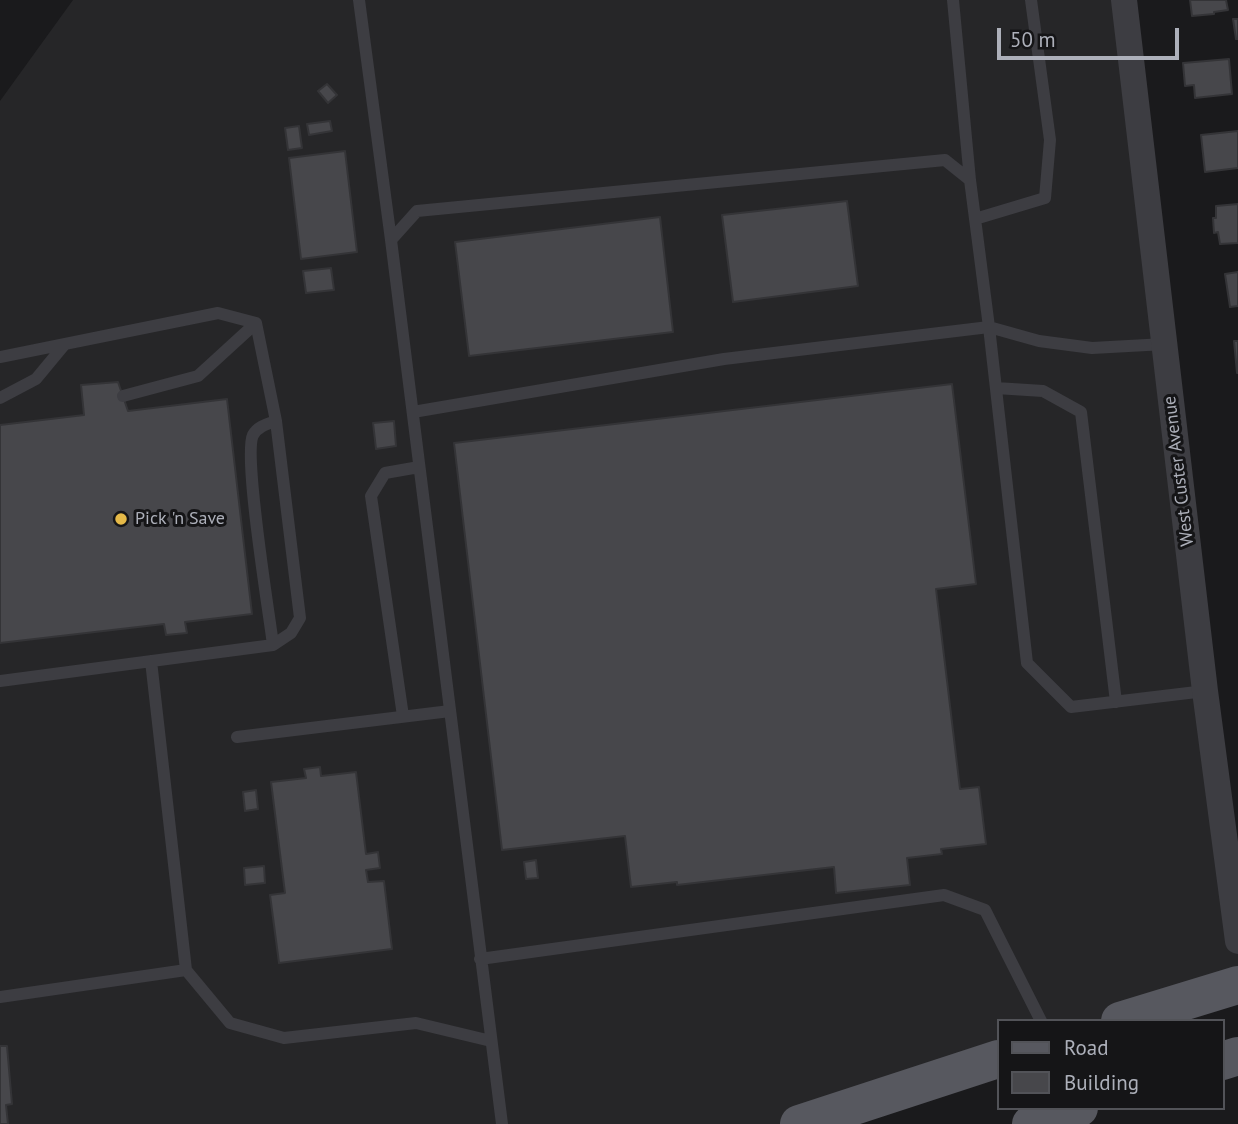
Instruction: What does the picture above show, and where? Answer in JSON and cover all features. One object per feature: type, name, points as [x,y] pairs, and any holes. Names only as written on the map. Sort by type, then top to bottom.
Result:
[{"type":"main road","points":[[1127,1019],[1238,985]]},
{"type":"main road","points":[[820,1121],[996,1060]]},
{"type":"main road","points":[[1031,1124],[1071,1110]]},
{"type":"street","name":"West Custer Avenue","points":[[1124,0],[1205,691],[1238,941]]},
{"type":"lane","points":[[359,0],[502,1124]]},
{"type":"lane","points":[[953,0],[970,180],[1027,663],[1071,707],[1205,691]]},
{"type":"lane","points":[[975,219],[1045,198],[1050,140],[1031,0]]},
{"type":"lane","points":[[391,240],[416,211],[945,160],[970,180]]},
{"type":"lane","points":[[0,357],[218,313],[256,323]]},
{"type":"lane","points":[[123,396],[198,376],[256,323]]},
{"type":"lane","points":[[0,681],[273,645],[291,634],[300,618],[276,422],[256,323]]},
{"type":"lane","points":[[412,412],[724,359],[989,327],[1039,341],[1092,348],[1165,344]]},
{"type":"lane","points":[[0,398],[36,379],[65,344]]},
{"type":"lane","points":[[996,388],[1043,391],[1081,412],[1116,702]]},
{"type":"lane","points":[[273,645],[251,466],[253,435],[262,426],[276,422]]},
{"type":"lane","points":[[403,716],[371,496],[385,473],[419,467]]},
{"type":"lane","points":[[151,661],[186,970],[230,1023],[284,1038],[416,1023],[491,1041]]},
{"type":"lane","points":[[237,737],[450,710]]},
{"type":"lane","points":[[480,959],[944,895],[985,910],[1040,1019]]},
{"type":"lane","points":[[0,997],[186,970]]},
{"type":"shaded area","points":[[73,0],[1124,0],[1238,941],[1238,985],[1133,1019],[996,1019],[996,1063],[804,1124],[0,1124],[0,101]]},
{"type":"building","points":[[1190,0],[1226,0],[1228,10],[1192,16]]},
{"type":"building","points":[[1233,19],[1238,19],[1238,39],[1236,39]]},
{"type":"building","points":[[1229,59],[1232,94],[1195,98],[1194,85],[1185,86],[1183,63]]},
{"type":"building","points":[[327,84],[337,95],[328,103],[318,91]]},
{"type":"building","points":[[330,121],[332,131],[309,135],[307,124]]},
{"type":"building","points":[[299,126],[302,148],[288,150],[285,128]]},
{"type":"building","points":[[1238,131],[1238,168],[1205,172],[1201,135]]},
{"type":"building","points":[[345,151],[357,252],[301,259],[289,158]]},
{"type":"building","points":[[847,201],[858,286],[733,302],[722,215]]},
{"type":"building","points":[[1238,204],[1238,243],[1220,244],[1218,232],[1214,233],[1213,218],[1216,218],[1216,206]]},
{"type":"building","points":[[660,217],[673,332],[469,356],[455,242]]},
{"type":"building","points":[[331,268],[334,290],[306,293],[303,271]]},
{"type":"building","points":[[1238,272],[1238,306],[1230,307],[1225,274]]},
{"type":"building","points":[[1234,341],[1238,341],[1238,373],[1237,373]]},
{"type":"building","name":"Pick 'n Save","points":[[118,382],[128,411],[227,399],[252,614],[185,622],[187,633],[166,635],[164,624],[0,643],[0,425],[84,415],[81,385]]},
{"type":"building","points":[[952,384],[976,584],[936,589],[960,789],[979,787],[986,844],[941,849],[942,854],[907,858],[910,885],[836,893],[834,867],[677,885],[677,882],[631,887],[625,836],[502,850],[454,443]]},
{"type":"building","points":[[394,421],[396,446],[376,449],[373,423]]},
{"type":"building","points":[[320,767],[321,776],[356,772],[366,854],[378,852],[380,868],[366,870],[368,882],[384,881],[392,949],[279,963],[270,895],[285,893],[271,782],[306,778],[304,769]]},
{"type":"building","points":[[256,790],[258,809],[245,811],[243,792]]},
{"type":"building","points":[[536,860],[538,878],[526,879],[524,862]]},
{"type":"building","points":[[264,866],[265,883],[245,885],[244,868]]},
{"type":"building","points":[[0,1046],[7,1046],[12,1104],[6,1105],[8,1124],[0,1124]]},
{"type":"place","name":"Pick 'n Save","points":[[121,519]]}]
